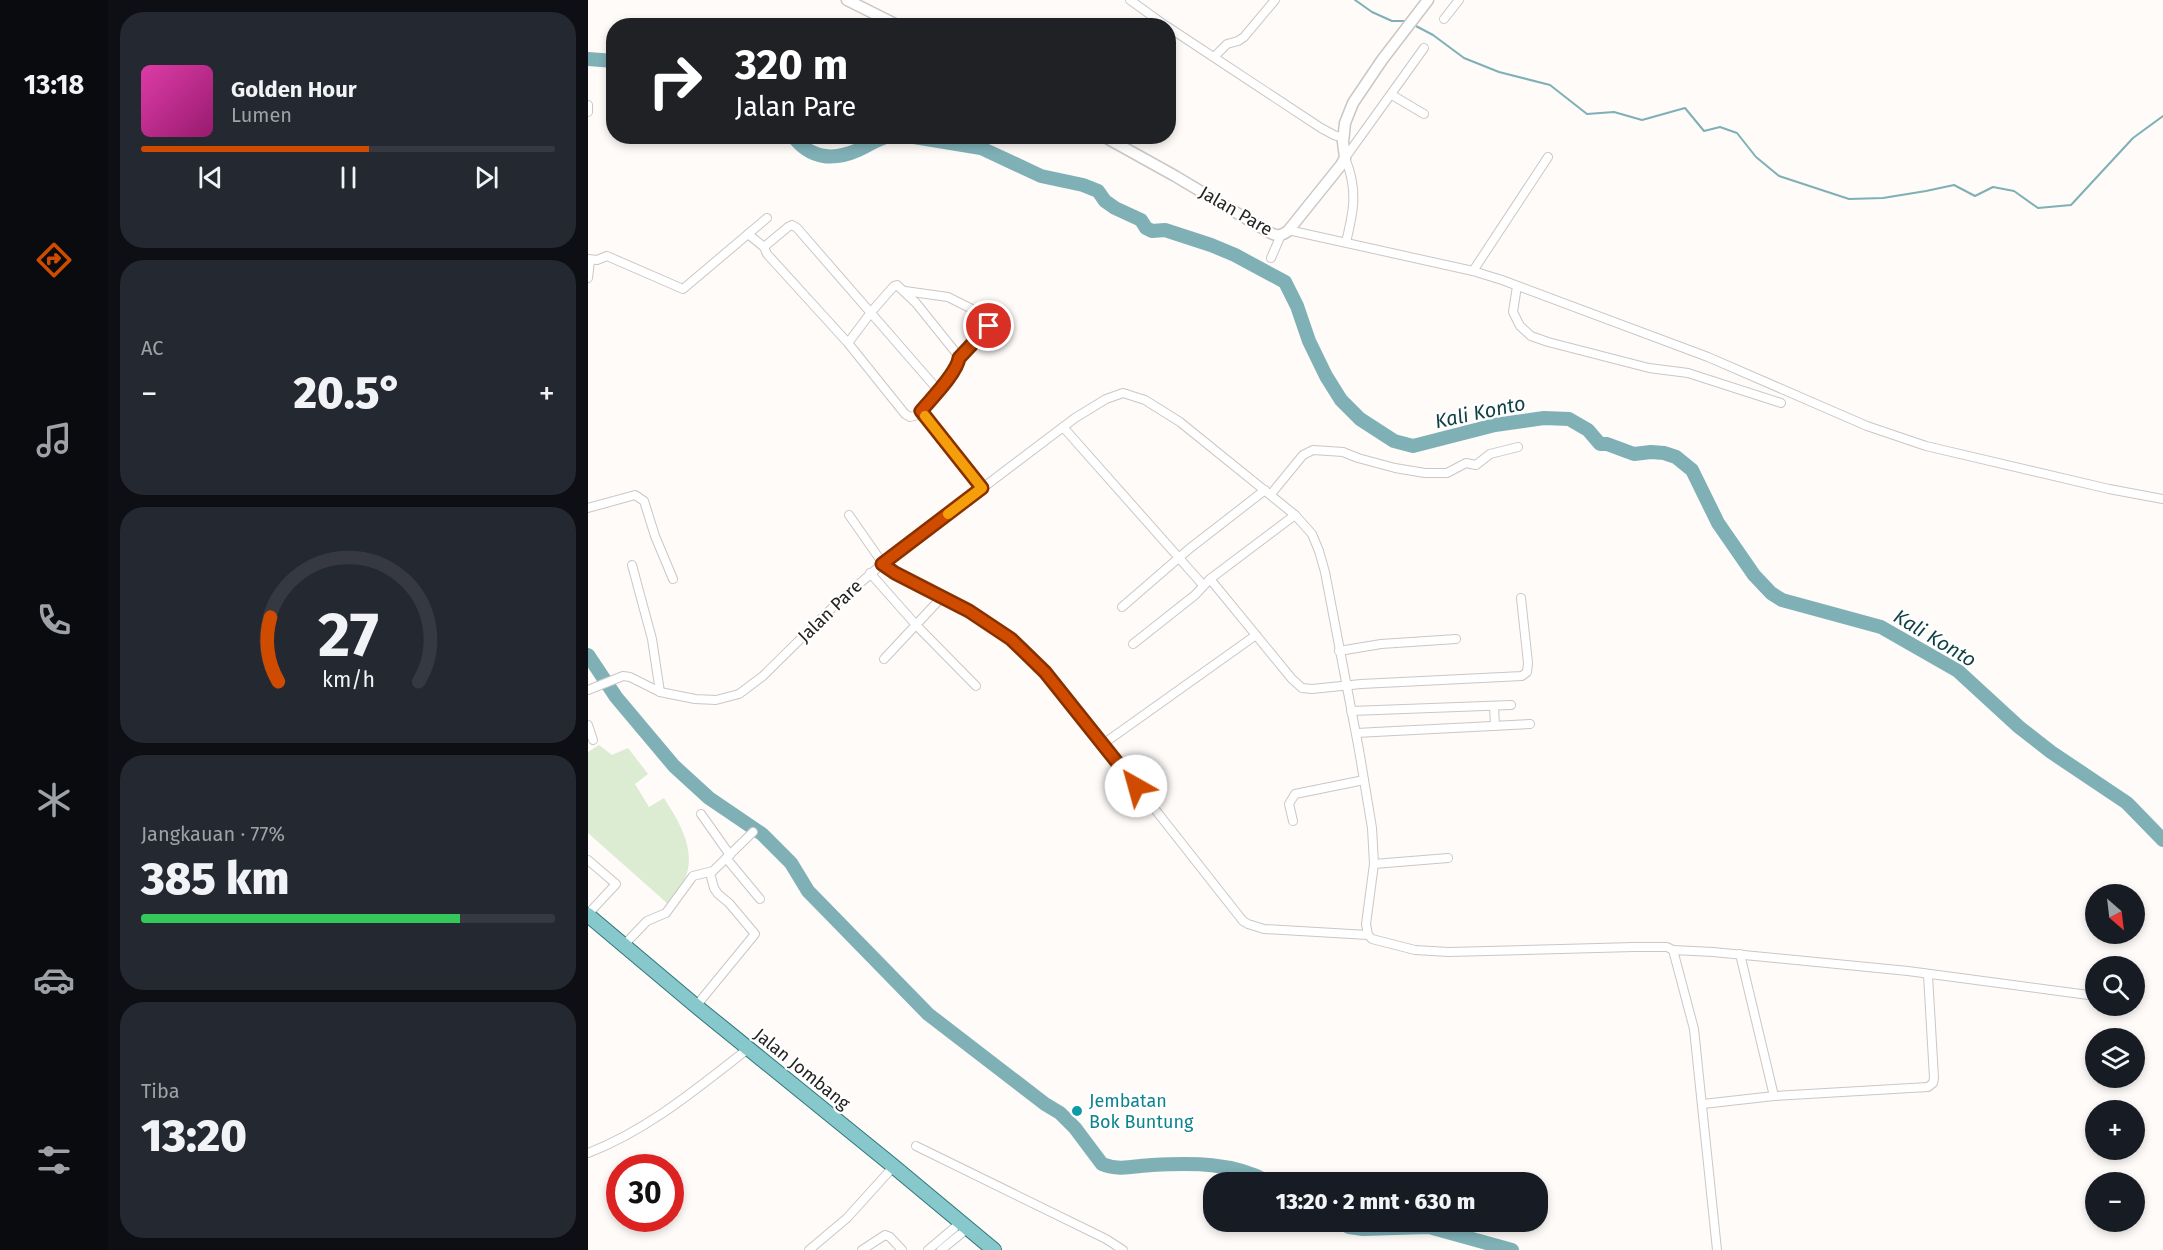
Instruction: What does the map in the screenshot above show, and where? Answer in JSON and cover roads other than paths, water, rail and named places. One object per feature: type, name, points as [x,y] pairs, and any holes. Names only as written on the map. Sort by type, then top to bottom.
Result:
[{"type":"main road","name":"Jalan Jombang","points":[[588,914],[623,946],[994,1250]]},
{"type":"street","points":[[847,0],[883,18]]},
{"type":"street","points":[[1130,0],[1156,18]]},
{"type":"street","points":[[1215,56],[1228,43],[1244,37],[1275,0]]},
{"type":"street","points":[[1346,242],[1355,201],[1352,179],[1345,158],[1343,138],[1345,123],[1353,103],[1428,0]]},
{"type":"street","points":[[1444,19],[1459,0]]},
{"type":"street","points":[[1176,32],[1321,128],[1343,138]]},
{"type":"street","points":[[1345,158],[1424,48]]},
{"type":"street","points":[[1392,95],[1424,114]]},
{"type":"street","points":[[588,105],[588,112]]},
{"type":"street","name":"Jalan Pare","points":[[1117,144],[1274,235],[1284,233],[1345,158]]},
{"type":"street","points":[[1473,271],[1548,157]]},
{"type":"street","points":[[588,278],[589,260],[607,256],[676,288],[683,289],[767,218]]},
{"type":"street","points":[[764,247],[788,227],[795,226],[872,311],[938,390]]},
{"type":"street","points":[[1271,258],[1284,233],[1346,242],[1473,271],[1719,362],[1867,426],[1926,446],[2109,489],[2163,499]]},
{"type":"street","points":[[748,234],[764,247],[767,254],[848,343],[905,414],[914,416],[938,390],[958,364],[959,358],[994,320],[948,297],[905,291]]},
{"type":"street","points":[[848,343],[872,311],[895,286],[898,286],[905,291],[959,358]]},
{"type":"street","points":[[1517,286],[1513,312],[1520,326],[1531,336],[1649,368],[1688,373],[1781,403]]},
{"type":"street","name":"Jalan Pare","points":[[590,689],[618,676],[630,677],[660,692],[695,699],[716,700],[739,694],[763,676],[870,573],[1063,428],[1116,394],[1132,395],[1145,400],[1180,422],[1268,492]]},
{"type":"street","points":[[921,411],[982,488]]},
{"type":"street","points":[[1063,428],[1179,558],[1207,582],[1302,688],[1321,689],[1522,676],[1527,672],[1528,663],[1521,598]]},
{"type":"street","points":[[1122,607],[1179,558],[1268,492],[1303,455],[1313,450],[1343,452],[1395,468],[1441,474],[1466,463],[1476,465],[1490,454],[1518,447]]},
{"type":"street","points":[[1268,492],[1295,515],[1312,534],[1320,551],[1356,733],[1372,828],[1374,864],[1366,919],[1368,935],[1372,939],[1386,945],[1437,952],[1667,947],[1673,950],[1740,954],[1908,971],[2085,995]]},
{"type":"street","points":[[588,508],[635,495],[644,501],[655,536],[673,579]]},
{"type":"street","points":[[849,515],[882,564],[969,611],[1011,639],[1045,672],[1222,896],[1248,924],[1264,929],[1368,935]]},
{"type":"street","points":[[1133,644],[1196,595],[1207,582],[1295,515]]},
{"type":"street","points":[[632,565],[652,639],[660,692]]},
{"type":"street","points":[[870,573],[917,626],[976,686]]},
{"type":"street","points":[[884,659],[942,597]]},
{"type":"street","points":[[1103,744],[1256,635]]},
{"type":"street","points":[[1339,651],[1381,644],[1456,639]]},
{"type":"street","points":[[1351,711],[1511,705]]},
{"type":"street","points":[[1494,706],[1495,726]]},
{"type":"street","points":[[1356,733],[1530,724]]},
{"type":"street","points":[[588,725],[593,741]]},
{"type":"street","points":[[1293,821],[1289,804],[1296,794],[1364,780]]},
{"type":"street","points":[[701,814],[728,857],[760,899]]},
{"type":"street","points":[[623,946],[647,921],[666,913],[693,876],[710,873],[753,832]]},
{"type":"street","points":[[1374,864],[1448,858]]},
{"type":"street","points":[[588,860],[616,884],[588,914]]},
{"type":"street","points":[[696,1006],[755,934],[729,903],[718,894],[710,873]]},
{"type":"street","points":[[1673,950],[1694,1029],[1717,1250]]},
{"type":"street","points":[[1740,954],[1774,1096]]},
{"type":"street","points":[[1703,1104],[1774,1096],[1915,1089],[1932,1085],[1934,1068],[1928,975]]},
{"type":"street","points":[[588,1153],[642,1126],[717,1074],[749,1048]]},
{"type":"street","points":[[916,1146],[1106,1239],[1123,1250]]},
{"type":"street","points":[[809,1250],[847,1218],[893,1165]]},
{"type":"street","points":[[928,1250],[964,1225]]},
{"type":"street","points":[[941,1250],[964,1225]]},
{"type":"street","points":[[862,1250],[885,1235],[890,1237],[902,1250]]},
{"type":"waterway","points":[[1355,0],[1372,12],[1392,21],[1406,21]]},
{"type":"waterway","points":[[1414,25],[1433,35],[1464,58],[1499,72],[1550,85],[1587,114],[1614,112],[1642,120],[1685,108],[1704,131],[1720,127],[1737,133],[1756,157],[1779,176],[1849,199],[1883,198],[1954,185],[1975,196],[1993,187],[2014,191],[2038,208],[2071,205],[2133,138],[2163,116]]},
{"type":"waterway","name":"Kali Konto","points":[[588,59],[606,60]]},
{"type":"waterway","name":"Kali Konto","points":[[800,144],[822,156],[849,154],[871,144]]},
{"type":"waterway","name":"Kali Konto","points":[[957,144],[981,148],[1041,176],[1083,185],[1098,191],[1105,201],[1141,220],[1146,228],[1152,231],[1165,230],[1211,245],[1285,282],[1297,306],[1309,341],[1341,400],[1360,419],[1394,441],[1413,446],[1495,425],[1544,418],[1569,419],[1588,430],[1600,444],[1607,444],[1634,454],[1651,452],[1676,457],[1692,470],[1718,523],[1754,575],[1771,593],[1782,600],[1881,627],[1958,671],[2019,727],[2051,752],[2127,803],[2163,840]]},
{"type":"waterway","points":[[588,655],[616,697],[674,766],[709,798],[762,834],[791,863],[808,891],[928,1014],[1045,1104],[1060,1113],[1075,1128],[1102,1164],[1121,1168],[1197,1164],[1227,1167],[1244,1172]]},
{"type":"waterway","points":[[1447,1232],[1512,1250]]},
{"type":"place","name":"Jembatan Bok Buntung","points":[[1077,1111]]}]
